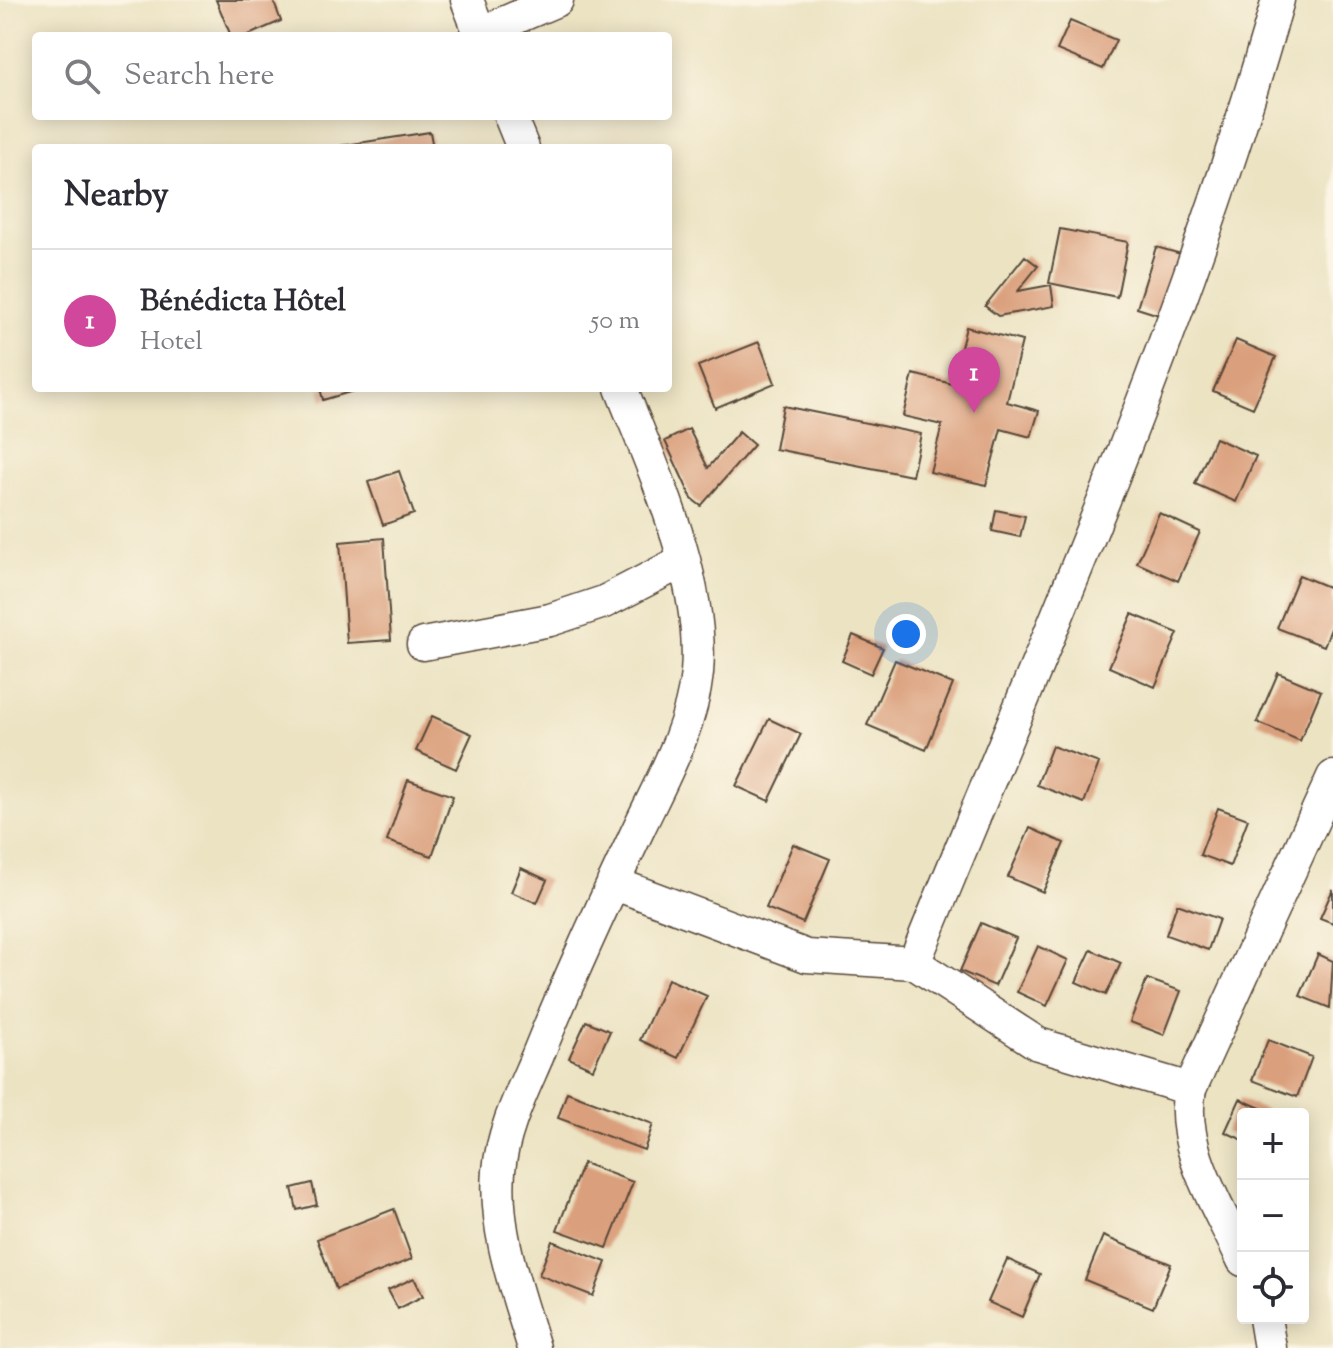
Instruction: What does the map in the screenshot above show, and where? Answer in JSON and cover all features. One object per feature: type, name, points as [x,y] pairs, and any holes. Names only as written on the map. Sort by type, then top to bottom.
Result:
[{"type":"street","points":[[467,0],[479,32]]},
{"type":"street","points":[[485,32],[557,0]]},
{"type":"street","points":[[914,963],[1145,396],[1241,131],[1278,0]]},
{"type":"street","points":[[512,120],[521,144]]},
{"type":"street","points":[[534,1348],[504,1249],[499,1169],[522,1092],[613,883],[690,719],[697,669],[693,613],[683,561],[653,468],[623,392]]},
{"type":"street","points":[[423,644],[550,620],[604,602],[683,561]]},
{"type":"street","points":[[1239,1252],[1189,1140],[1185,1112],[1190,1089],[1333,777]]},
{"type":"street","points":[[613,883],[807,956],[914,963],[1038,1044],[1190,1089]]},
{"type":"street","points":[[1266,1324],[1270,1348]]},
{"type":"building","points":[[216,0],[273,0],[281,21],[255,32],[229,32]]},
{"type":"building","points":[[1070,21],[1116,40],[1103,69],[1057,50]]},
{"type":"building","points":[[430,132],[432,144],[352,144]]},
{"type":"building","points":[[1060,229],[1128,242],[1117,297],[1049,283]]},
{"type":"building","points":[[1156,247],[1181,254],[1162,316],[1137,308]]},
{"type":"building","points":[[1025,256],[1038,266],[1018,291],[1051,285],[1054,306],[998,316],[985,306]]},
{"type":"building","points":[[966,327],[1022,341],[1007,402],[1039,411],[1031,437],[1001,429],[986,485],[930,472],[942,425],[903,416],[913,374],[952,384]]},
{"type":"building","points":[[1236,340],[1276,357],[1253,408],[1213,391]]},
{"type":"building","points":[[759,342],[775,383],[715,408],[698,366]]},
{"type":"building","points":[[321,392],[350,392],[323,400]]},
{"type":"building","points":[[783,406],[921,434],[912,476],[775,449]]},
{"type":"building","points":[[689,429],[708,468],[739,432],[754,445],[701,506],[692,499],[665,441]]},
{"type":"building","points":[[1215,438],[1256,456],[1236,502],[1195,484]]},
{"type":"building","points":[[399,471],[414,514],[383,525],[368,482]]},
{"type":"building","points":[[996,510],[1025,516],[1020,537],[992,531]]},
{"type":"building","points":[[1159,513],[1200,532],[1178,581],[1137,563]]},
{"type":"building","points":[[384,538],[391,640],[347,643],[340,542]]},
{"type":"building","points":[[1299,575],[1333,589],[1333,624],[1324,646],[1277,628]]},
{"type":"building","points":[[1132,614],[1178,633],[1155,687],[1109,667]]},
{"type":"building","points":[[853,635],[883,648],[871,674],[842,661]]},
{"type":"building","points":[[895,660],[953,684],[926,750],[867,725]]},
{"type":"building","points":[[1278,673],[1321,691],[1300,741],[1257,722]]},
{"type":"building","points":[[432,716],[472,734],[456,769],[416,751]]},
{"type":"building","points":[[769,719],[801,734],[769,801],[736,786]]},
{"type":"building","points":[[1052,746],[1099,763],[1084,803],[1037,785]]},
{"type":"building","points":[[408,780],[453,796],[432,856],[387,841]]},
{"type":"building","points":[[1218,808],[1248,819],[1230,866],[1200,855]]},
{"type":"building","points":[[1030,828],[1064,843],[1043,892],[1008,877]]},
{"type":"building","points":[[793,844],[830,859],[803,923],[766,908]]},
{"type":"building","points":[[521,868],[547,880],[537,903],[511,892]]},
{"type":"building","points":[[1333,889],[1333,923],[1320,918]]},
{"type":"building","points":[[1177,904],[1219,919],[1208,950],[1166,935]]},
{"type":"building","points":[[981,923],[1016,938],[995,986],[960,971]]},
{"type":"building","points":[[1038,946],[1068,960],[1047,1006],[1017,992]]},
{"type":"building","points":[[1091,950],[1121,963],[1106,995],[1076,982]]},
{"type":"building","points":[[1318,954],[1333,961],[1330,1008],[1300,996]]},
{"type":"building","points":[[668,979],[707,996],[678,1058],[640,1040]]},
{"type":"building","points":[[1147,979],[1181,991],[1164,1035],[1130,1022]]},
{"type":"building","points":[[586,1021],[610,1031],[593,1069],[569,1058]]},
{"type":"building","points":[[1268,1040],[1312,1057],[1297,1097],[1252,1080]]},
{"type":"building","points":[[567,1092],[653,1124],[644,1150],[558,1118]]},
{"type":"building","points":[[1240,1099],[1260,1108],[1237,1108],[1237,1137],[1225,1132]]},
{"type":"building","points":[[583,1163],[633,1182],[607,1248],[557,1230]]},
{"type":"building","points":[[312,1183],[317,1205],[297,1210],[292,1188]]},
{"type":"building","points":[[394,1209],[412,1259],[336,1289],[317,1239]]},
{"type":"building","points":[[1103,1236],[1171,1264],[1153,1308],[1085,1280]]},
{"type":"building","points":[[552,1241],[606,1262],[593,1296],[539,1275]]},
{"type":"building","points":[[1007,1259],[1040,1274],[1022,1317],[988,1302]]},
{"type":"building","points":[[414,1278],[423,1296],[398,1309],[388,1290]]},
{"type":"place","name":"Bénédicta Hôtel","points":[[974,413]]}]
